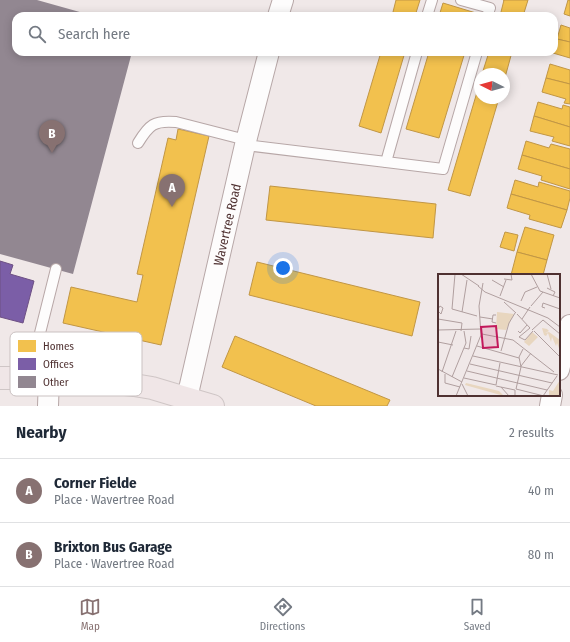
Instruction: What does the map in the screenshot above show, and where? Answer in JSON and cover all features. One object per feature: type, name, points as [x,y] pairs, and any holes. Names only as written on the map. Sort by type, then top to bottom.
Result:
[{"type":"highway","points":[[0,378],[10,378]]},
{"type":"highway","points":[[142,386],[213,406]]},
{"type":"street","points":[[279,12],[283,0]]},
{"type":"street","name":"Wavertree Road","points":[[188,398],[245,142],[268,56]]},
{"type":"street","points":[[560,366],[570,325]]},
{"type":"street","points":[[46,396],[48,406]]},
{"type":"street","points":[[550,406],[552,396]]},
{"type":"lane","points":[[428,12],[432,0]]},
{"type":"lane","points":[[461,0],[490,8],[488,12]]},
{"type":"lane","points":[[386,162],[416,56]]},
{"type":"lane","points":[[138,143],[144,132],[150,126],[157,122],[165,121],[176,122],[245,142],[442,170],[476,56]]},
{"type":"lane","points":[[40,332],[56,269]]},
{"type":"building: Homes","points":[[396,0],[420,0],[416,12],[393,12]]},
{"type":"building: Homes","points":[[504,0],[528,0],[524,12],[501,12]]},
{"type":"building: Homes","points":[[568,0],[570,0],[570,16],[564,14]]},
{"type":"building: Homes","points":[[443,3],[473,12],[440,12]]},
{"type":"building: Homes","points":[[561,25],[570,28],[570,42],[558,39]]},
{"type":"building: Homes","points":[[558,39],[570,42],[570,58],[558,54]]},
{"type":"building: Homes","points":[[380,56],[404,56],[381,133],[359,126]]},
{"type":"building: Homes","points":[[428,56],[464,56],[439,138],[406,129]]},
{"type":"building: Homes","points":[[488,56],[511,56],[508,68],[484,68]]},
{"type":"building: Homes","points":[[550,64],[570,70],[570,84],[546,78]]},
{"type":"building: Homes","points":[[546,78],[570,84],[570,104],[564,103],[566,99],[542,92]]},
{"type":"building: Homes","points":[[474,102],[474,104],[497,104],[470,196],[448,190]]},
{"type":"building: Homes","points":[[538,102],[562,109],[563,105],[570,107],[570,127],[534,116]]},
{"type":"building: Homes","points":[[534,116],[570,127],[570,146],[552,141],[554,137],[530,131]]},
{"type":"building: Homes","points":[[178,129],[209,136],[161,345],[142,341],[142,332],[103,332],[63,323],[71,287],[137,302],[143,275],[137,274],[168,138],[176,140]]},
{"type":"building: Homes","points":[[526,141],[549,148],[551,144],[570,149],[570,169],[522,155]]},
{"type":"building: Homes","points":[[522,155],[570,169],[570,189],[541,180],[542,176],[518,169]]},
{"type":"building: Homes","points":[[515,180],[538,187],[539,182],[570,191],[567,210],[511,194]]},
{"type":"building: Homes","points":[[270,186],[436,204],[433,238],[266,220]]},
{"type":"building: Homes","points":[[511,194],[567,210],[561,228],[529,219],[530,215],[507,208]]},
{"type":"building: Homes","points":[[525,227],[554,235],[547,260],[517,252]]},
{"type":"building: Homes","points":[[505,232],[518,235],[514,251],[500,247]]},
{"type":"building: Homes","points":[[517,252],[547,260],[543,274],[511,274]]},
{"type":"building: Homes","points":[[257,262],[420,302],[412,336],[249,295]]},
{"type":"building: Homes","points":[[235,336],[390,400],[387,406],[316,406],[222,367]]},
{"type":"building: Offices","points":[[0,261],[13,265],[10,274],[34,281],[23,323],[0,317]]},
{"type":"building: Other","points":[[0,0],[37,0],[80,12],[12,12],[12,56],[131,56],[73,274],[0,254]]},
{"type":"place","name":"Brixton Bus Garage","points":[[52,153]]},
{"type":"place","name":"Corner Fielde","points":[[172,207]]}]
